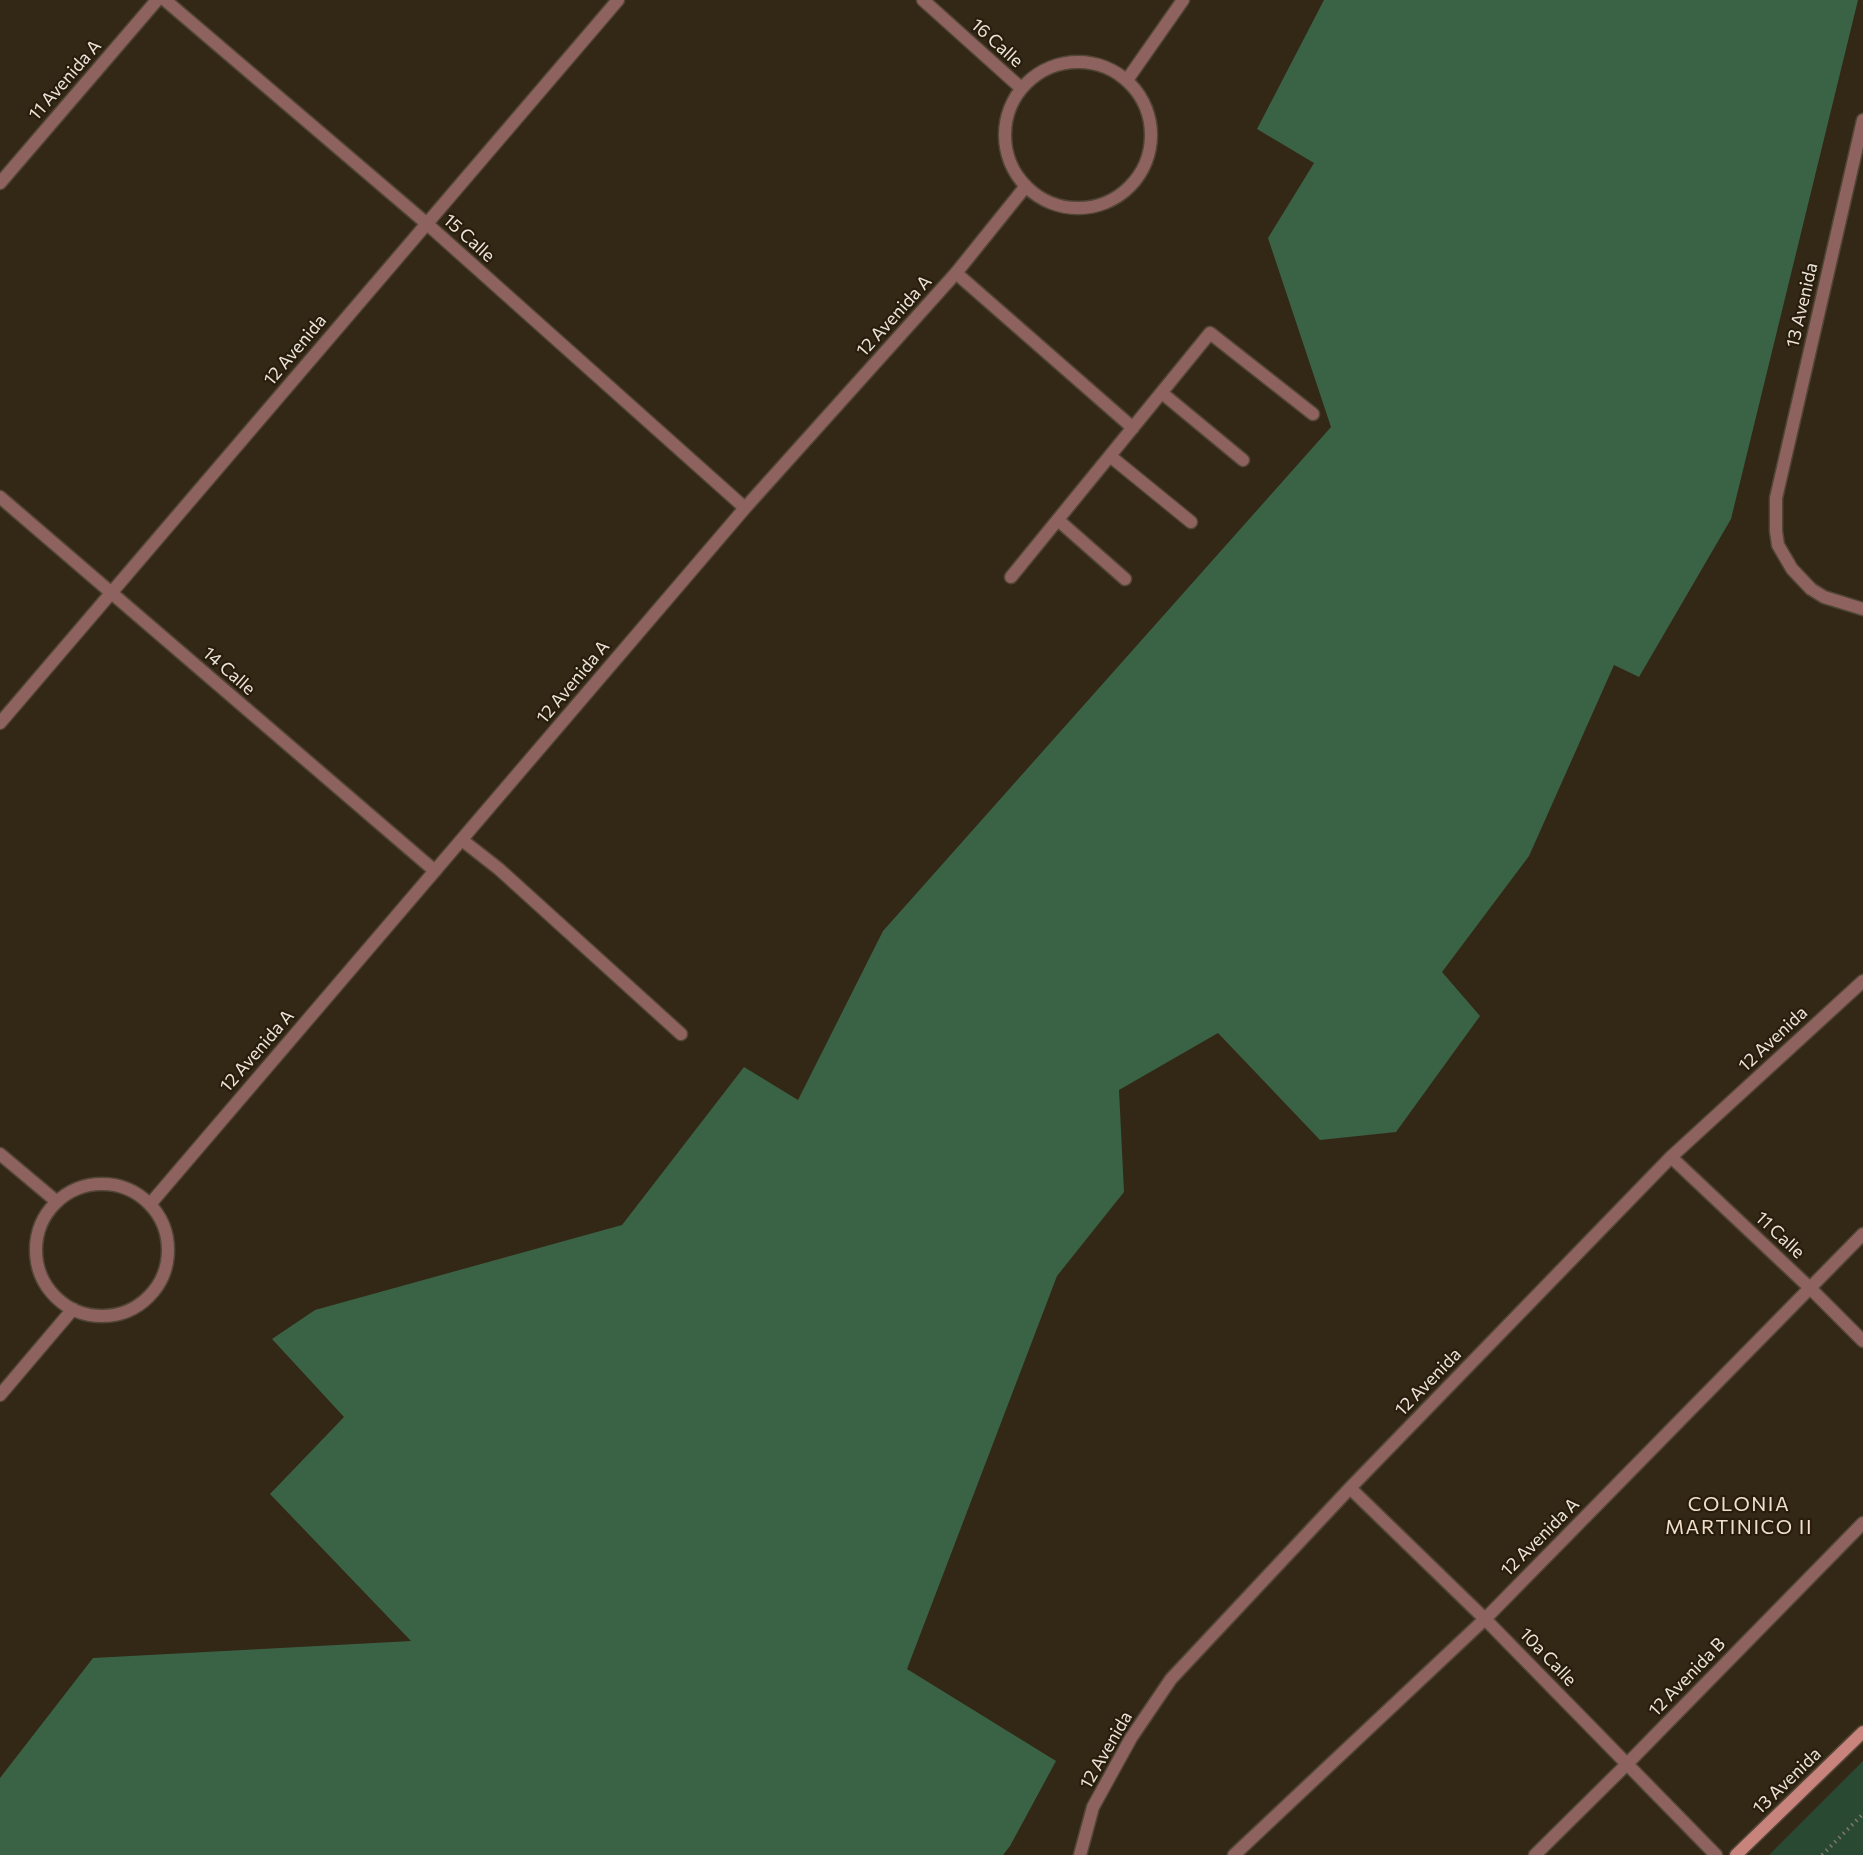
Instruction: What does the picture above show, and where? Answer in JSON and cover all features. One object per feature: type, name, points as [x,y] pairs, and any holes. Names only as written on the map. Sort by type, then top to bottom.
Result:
[{"type":"street","name":"11 Avenida A","points":[[0,183],[157,0]]},
{"type":"street","name":"15 Calle","points":[[165,0],[426,224],[745,508]]},
{"type":"street","name":"12 Avenida","points":[[0,723],[618,0]]},
{"type":"street","name":"16 Calle","points":[[923,0],[1021,88]]},
{"type":"street","points":[[1127,80],[1183,0]]},
{"type":"street","points":[[1084,62],[1107,68],[1127,80],[1141,98],[1149,121],[1150,144],[1145,166],[1131,186],[1113,199],[1090,207],[1067,207],[1045,200],[1026,186],[1013,169],[1006,149],[1005,128],[1010,107],[1021,88],[1039,73],[1060,64],[1084,62]]},
{"type":"street","name":"13 Avenida","points":[[1863,120],[1776,498],[1778,545],[1792,569],[1811,589],[1824,597],[1863,609]]},
{"type":"street","name":"12 Avenida A","points":[[151,1203],[745,508],[956,273],[1026,186]]},
{"type":"street","points":[[956,273],[1133,428]]},
{"type":"street","points":[[1011,577],[1210,333],[1313,414]]},
{"type":"street","points":[[1162,393],[1243,460]]},
{"type":"street","points":[[1110,456],[1191,522]]},
{"type":"street","name":"14 Calle","points":[[0,497],[435,871]]},
{"type":"street","points":[[1058,520],[1125,579]]},
{"type":"street","points":[[462,840],[500,869],[681,1034]]},
{"type":"street","name":"12 Avenida","points":[[1080,1855],[1093,1807],[1131,1738],[1171,1679],[1350,1488],[1671,1157],[1863,981]]},
{"type":"street","points":[[0,1154],[56,1201]]},
{"type":"street","name":"11 Calle","points":[[1671,1157],[1863,1341]]},
{"type":"street","points":[[107,1182],[151,1203],[163,1220],[169,1240],[169,1261],[163,1280],[150,1297],[133,1309],[114,1315],[93,1316],[73,1309],[56,1297],[43,1280],[36,1259],[36,1239],[43,1218],[56,1201],[79,1186],[107,1182]]},
{"type":"street","name":"12 Avenida A","points":[[1234,1855],[1485,1619],[1863,1234]]},
{"type":"street","points":[[0,1395],[73,1309]]},
{"type":"street","name":"10a Calle","points":[[1350,1488],[1485,1619],[1716,1855]]},
{"type":"street","name":"12 Avenida B","points":[[1535,1855],[1863,1523]]},
{"type":"street","name":"13 Avenida","points":[[1736,1855],[1863,1732]]},
{"type":"path","points":[[1822,1855],[1863,1814]]},
{"type":"green space","points":[[1324,0],[1858,0],[1731,519],[1639,677],[1614,665],[1529,856],[1442,972],[1480,1016],[1396,1132],[1320,1140],[1218,1033],[1119,1090],[1124,1192],[1057,1276],[907,1669],[1056,1761],[1010,1846],[1003,1855],[0,1855],[0,1778],[93,1658],[411,1641],[270,1494],[344,1417],[272,1339],[315,1310],[622,1225],[744,1067],[798,1100],[883,931],[1331,427],[1268,238],[1314,163],[1257,129]]},
{"type":"green space","points":[[1863,1761],[1863,1855],[1769,1855]]},
{"type":"district","name":"COLONIA MARTINICO II","points":[[1739,1516]]}]
